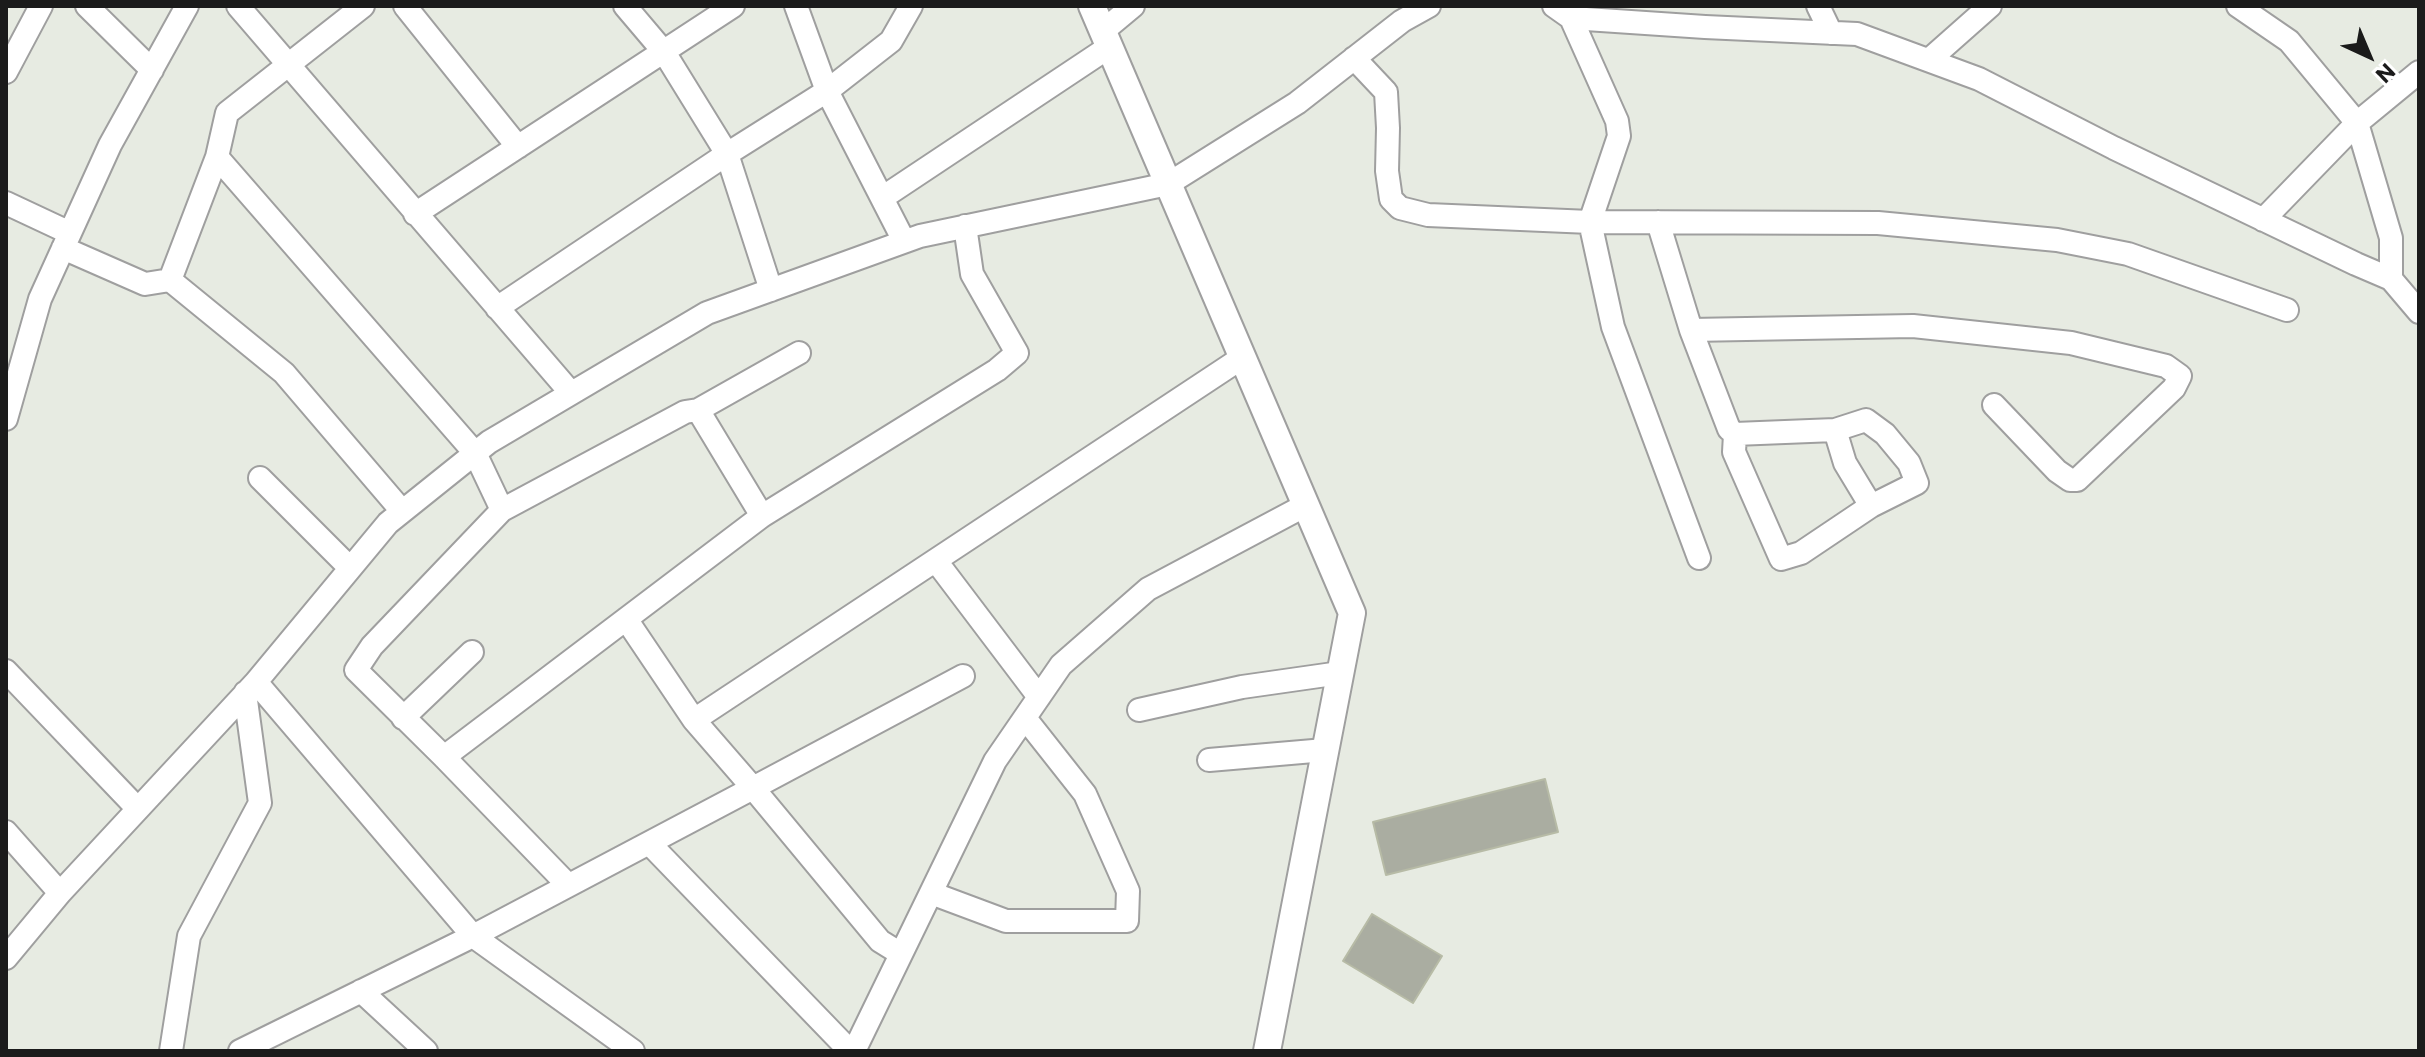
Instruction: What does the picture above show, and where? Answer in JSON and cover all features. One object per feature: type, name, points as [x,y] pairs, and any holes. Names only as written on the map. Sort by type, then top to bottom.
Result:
[{"type":"street","points":[[7,67],[41,6]]},
{"type":"street","points":[[87,6],[152,70]]},
{"type":"street","points":[[6,419],[40,299],[110,145],[187,6]]},
{"type":"street","points":[[238,6],[571,393]]},
{"type":"street","points":[[170,280],[217,157],[227,113],[363,6]]},
{"type":"street","points":[[405,6],[518,147]]},
{"type":"street","points":[[625,6],[664,52],[727,154],[771,290]]},
{"type":"street","points":[[415,214],[733,6]]},
{"type":"street","points":[[796,6],[827,91],[904,241]]},
{"type":"street","points":[[497,308],[827,91],[891,41],[911,6]]},
{"type":"street","points":[[1092,6],[1352,613],[1267,1051]]},
{"type":"street","points":[[882,198],[1106,39],[1133,6]]},
{"type":"street","points":[[6,958],[60,893],[250,688],[388,523],[489,442],[707,313],[920,236],[1168,184],[1297,103],[1402,21],[1429,6]]},
{"type":"street","points":[[1818,6],[1831,33]]},
{"type":"street","points":[[1929,60],[1990,6]]},
{"type":"street","points":[[2238,6],[2289,41],[2357,123],[2391,238],[2391,279]]},
{"type":"street","points":[[1699,558],[1613,327],[1590,222],[1619,136],[1617,121],[1563,12],[1661,15],[1857,34],[1979,79],[2114,148],[2391,279],[2419,312]]},
{"type":"street","points":[[1354,58],[1386,92],[1387,171],[1391,199],[1400,208],[1428,215],[1590,222],[1878,223],[2057,240],[2128,254],[2287,310]]},
{"type":"street","points":[[2263,220],[2357,123],[2419,72]]},
{"type":"street","points":[[217,157],[475,453],[502,510]]},
{"type":"street","points":[[6,203],[145,284],[170,280],[284,373],[402,511]]},
{"type":"street","points":[[1658,222],[1691,330],[1729,429],[1735,434],[1835,430],[1866,420],[1885,434],[1909,463],[1917,483],[1871,506],[1801,553],[1781,559],[1734,452],[1735,434]]},
{"type":"street","points":[[444,757],[762,516],[997,370],[1017,353],[972,274],[965,226]]},
{"type":"street","points":[[1691,330],[1913,326],[2071,343],[2166,366],[2180,376],[2174,388],[2077,480],[2070,480],[2057,471],[1994,405]]},
{"type":"street","points":[[568,885],[356,670],[372,646],[502,510],[685,412],[698,410],[799,353]]},
{"type":"street","points":[[694,720],[1243,357]]},
{"type":"street","points":[[698,410],[762,516]]},
{"type":"street","points":[[1835,430],[1845,463],[1871,506]]},
{"type":"street","points":[[260,478],[350,568]]},
{"type":"street","points":[[649,843],[852,1051],[995,761],[1061,665],[1148,589],[1306,505]]},
{"type":"street","points":[[936,561],[1039,697]]},
{"type":"street","points":[[626,619],[694,720],[880,941],[901,954]]},
{"type":"street","points":[[403,718],[472,652]]},
{"type":"street","points":[[6,671],[138,809]]},
{"type":"street","points":[[1139,710],[1242,687],[1340,673]]},
{"type":"street","points":[[251,1049],[473,936],[963,676]]},
{"type":"street","points":[[250,688],[473,936],[633,1051]]},
{"type":"street","points":[[171,1051],[189,936],[260,803],[250,688]]},
{"type":"street","points":[[931,893],[1006,921],[1127,921],[1128,891],[1085,794],[1025,718]]},
{"type":"street","points":[[1209,760],[1325,750]]},
{"type":"street","points":[[6,832],[60,893]]},
{"type":"street","points":[[361,991],[426,1051]]},
{"type":"building","points":[[1545,779],[1558,832],[1386,875],[1373,822]]},
{"type":"building","points":[[1372,914],[1442,956],[1413,1003],[1343,961]]}]
